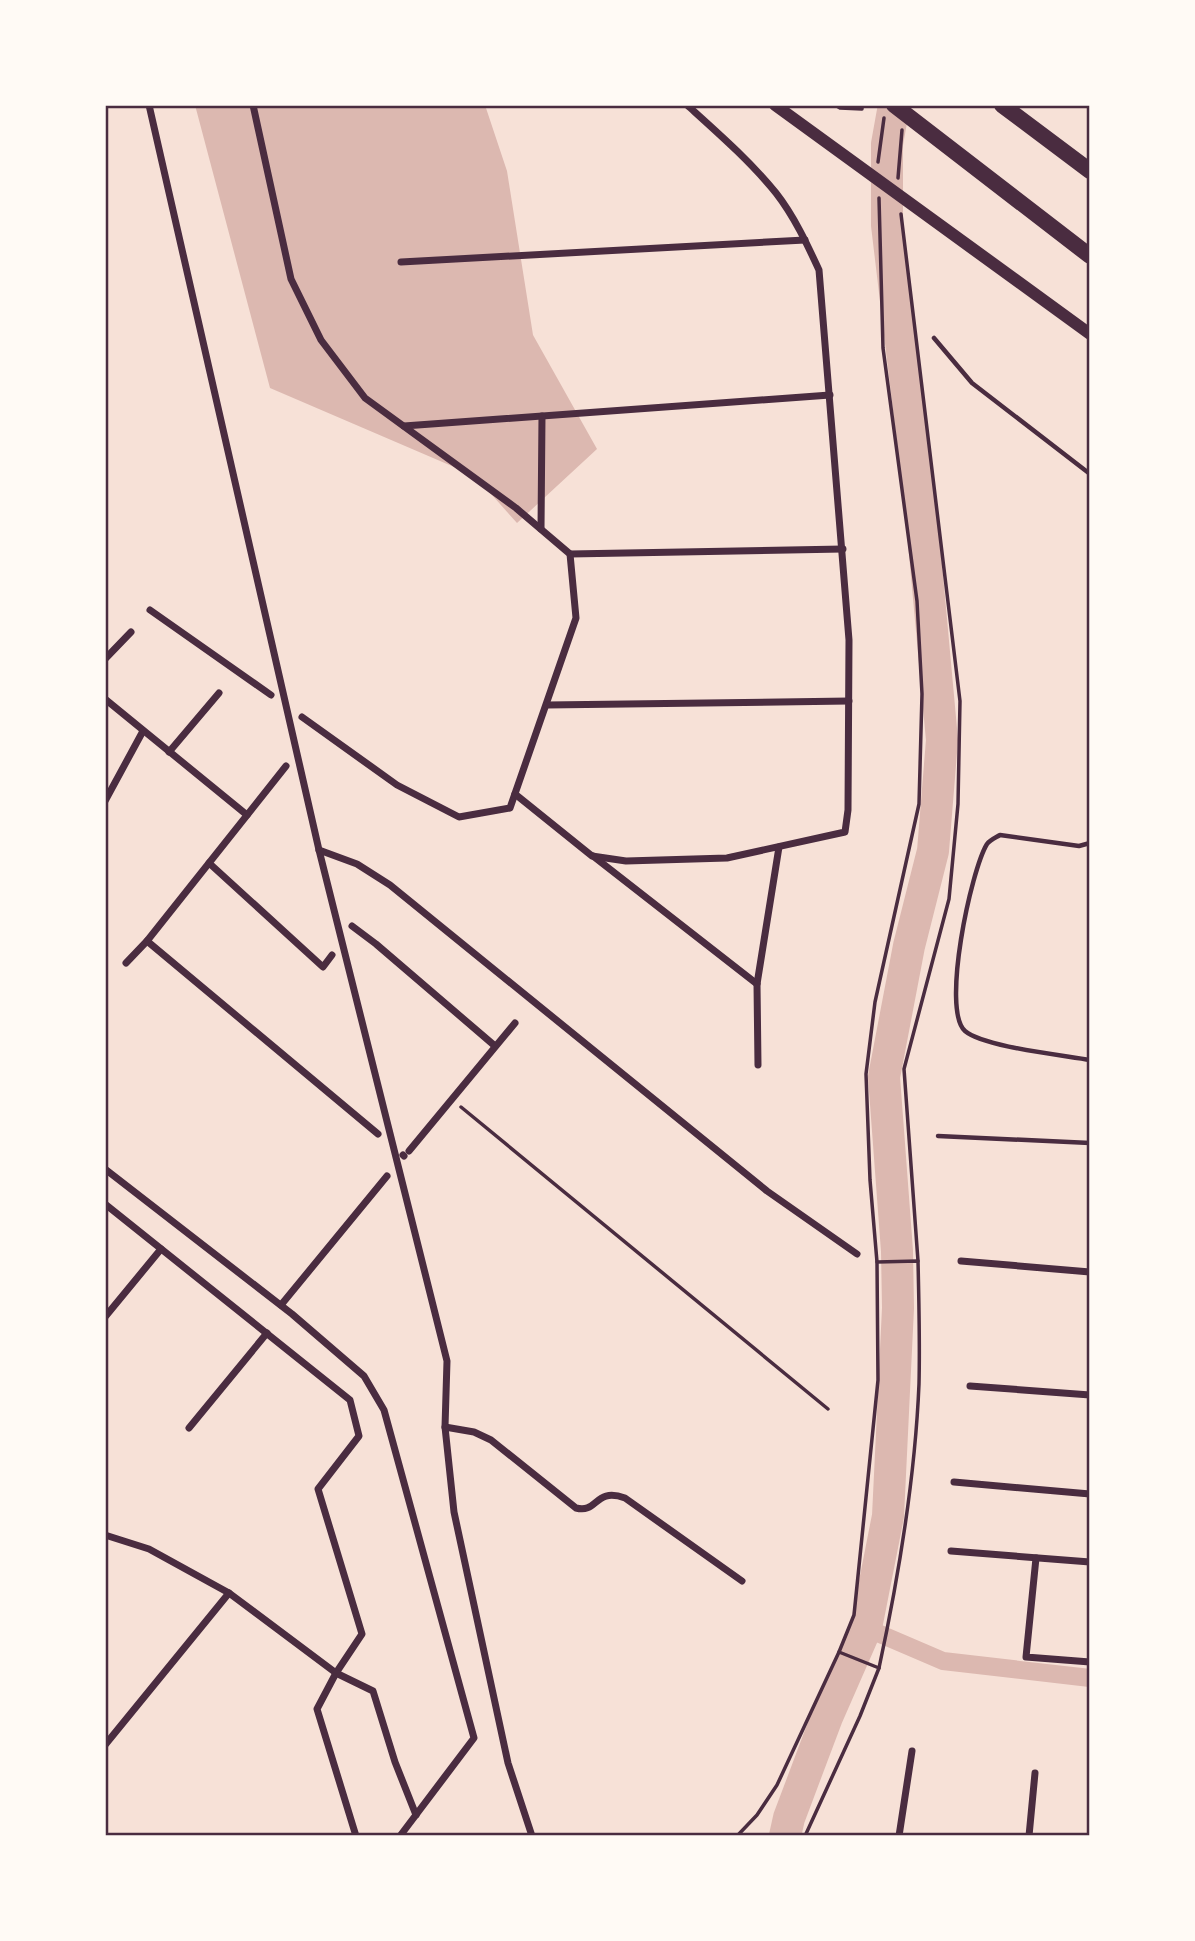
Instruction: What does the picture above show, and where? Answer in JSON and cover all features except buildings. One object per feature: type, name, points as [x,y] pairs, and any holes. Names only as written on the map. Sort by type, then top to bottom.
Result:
[{"type":"highway","points":[[1002,105],[1090,171]]},
{"type":"highway","points":[[889,111],[973,164],[1090,256]]},
{"type":"main road","points":[[775,105],[1090,334]]},
{"type":"street","points":[[149,105],[319,850],[447,1361],[444,1427],[454,1512],[508,1763],[532,1836]]},
{"type":"street","points":[[253,105],[291,279],[321,340],[365,398],[516,508],[570,554],[843,549]]},
{"type":"street","points":[[592,856],[626,861],[727,859],[845,832],[848,810],[849,640],[819,270],[805,240],[777,195],[736,149],[687,105]]},
{"type":"street","points":[[401,262],[805,240]]},
{"type":"street","points":[[403,426],[830,395]]},
{"type":"street","points":[[541,529],[542,416]]},
{"type":"street","points":[[302,717],[397,785],[459,817],[510,808],[576,618],[570,554]]},
{"type":"street","points":[[150,610],[271,695]]},
{"type":"street","points":[[105,659],[131,632]]},
{"type":"street","points":[[169,752],[219,692]]},
{"type":"street","points":[[105,699],[247,815]]},
{"type":"street","points":[[547,705],[849,701]]},
{"type":"street","points":[[105,801],[143,731]]},
{"type":"street","points":[[126,963],[147,941],[286,766]]},
{"type":"street","points":[[515,794],[757,984]]},
{"type":"street","points":[[758,1065],[757,984],[779,847]]},
{"type":"street","points":[[319,850],[358,864],[390,885],[767,1191],[857,1254]]},
{"type":"street","points":[[209,863],[323,967],[332,954]]},
{"type":"street","points":[[352,926],[495,1046]]},
{"type":"street","points":[[147,941],[378,1135]]},
{"type":"street","points":[[405,1154],[514,1023]]},
{"type":"street","points":[[105,1169],[281,1305],[364,1376],[384,1410],[474,1738],[400,1836]]},
{"type":"street","points":[[281,1305],[387,1176]]},
{"type":"street","points":[[105,1204],[350,1400],[359,1436],[318,1489],[362,1634],[317,1709],[356,1836]]},
{"type":"street","points":[[105,1317],[162,1250]]},
{"type":"street","points":[[961,1261],[1090,1272]]},
{"type":"street","points":[[189,1428],[267,1333]]},
{"type":"street","points":[[970,1386],[1090,1395]]},
{"type":"street","points":[[444,1427],[474,1432],[491,1440],[576,1508],[589,1508],[602,1497],[613,1493],[625,1498],[742,1581]]},
{"type":"street","points":[[954,1482],[1090,1494]]},
{"type":"street","points":[[105,1535],[149,1549],[229,1593],[336,1674],[373,1691],[395,1762],[416,1815]]},
{"type":"street","points":[[951,1551],[1090,1562]]},
{"type":"street","points":[[1036,1558],[1026,1657],[1090,1662]]},
{"type":"street","points":[[105,1745],[229,1593]]},
{"type":"street","points":[[899,1836],[912,1751]]},
{"type":"street","points":[[1029,1836],[1035,1773]]},
{"type":"lane","points":[[934,338],[972,383],[1090,474]]},
{"type":"lane","points":[[1090,843],[1079,846],[1000,835],[989,841],[980,858],[957,957],[956,1015],[965,1030],[988,1041],[1090,1060]]},
{"type":"lane","points":[[938,1136],[1090,1143]]},
{"type":"path","points":[[835,105],[840,108],[862,109],[862,105]]},
{"type":"path","points":[[878,167],[878,153],[889,111]]},
{"type":"path","points":[[898,180],[902,130]]},
{"type":"path","points":[[737,1836],[757,1815],[777,1785],[839,1652],[853,1615],[878,1380],[877,1262],[870,1180],[866,1074],[875,1002],[919,804],[922,694],[917,601],[883,348],[879,195]]},
{"type":"path","points":[[805,1836],[860,1716],[878,1668],[895,1593],[908,1509],[919,1384],[918,1261],[904,1069],[949,899],[958,804],[960,701],[900,205]]},
{"type":"path","points":[[451,1099],[828,1409]]},
{"type":"path","points":[[877,1262],[918,1261]]},
{"type":"path","points":[[839,1652],[878,1668]]},
{"type":"shaded area","points":[[195,105],[485,105],[507,171],[533,335],[597,449],[517,523],[475,476],[270,388]]},
{"type":"waterway","points":[[785,1836],[789,1818],[827,1717],[866,1628],[888,1516],[898,1308],[897,1251],[884,1077],[909,946],[933,851],[942,740],[921,510],[887,225],[887,144],[894,105]]},
{"type":"waterway","points":[[866,1628],[943,1661],[1090,1678]]}]
